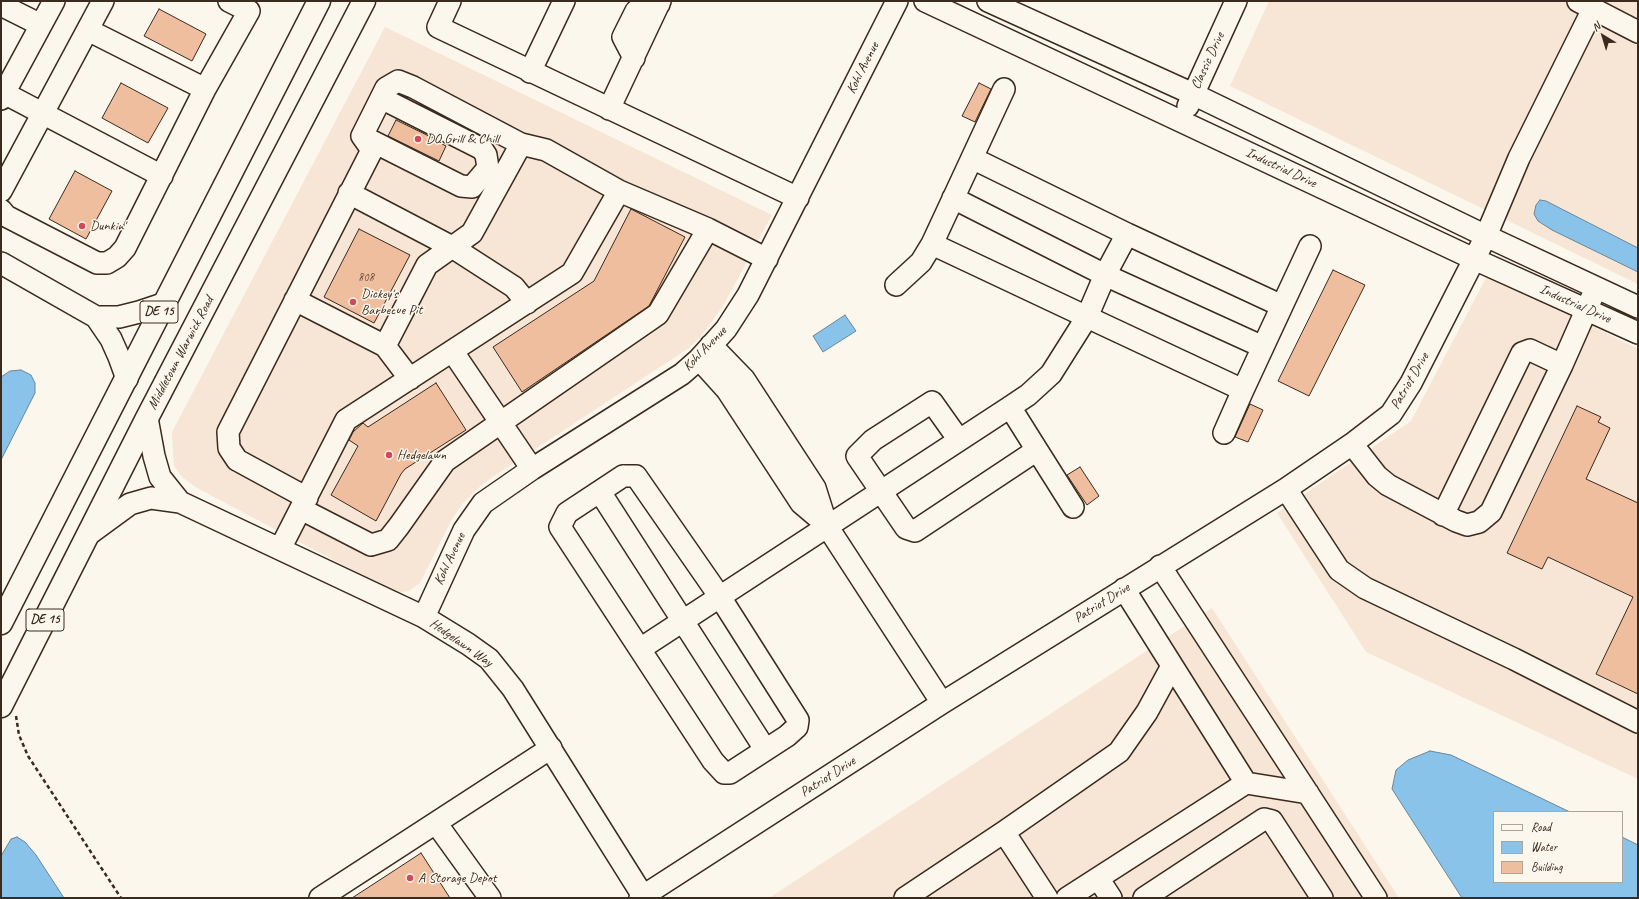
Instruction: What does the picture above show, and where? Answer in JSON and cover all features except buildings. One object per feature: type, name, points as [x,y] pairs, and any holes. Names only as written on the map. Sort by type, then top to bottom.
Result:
[{"type":"main road","name":"DE 15","points":[[1,623],[319,1]]},
{"type":"main road","name":"Middletown Warwick Road","points":[[8,709],[89,534],[147,418],[364,1]]},
{"type":"street","points":[[54,1],[3,96],[43,114],[162,176]]},
{"type":"street","points":[[1,191],[103,1]]},
{"type":"street","points":[[1,210],[6,216],[97,263],[107,262],[117,257],[125,248],[205,89],[249,10],[229,1]]},
{"type":"street","points":[[450,1],[438,27],[798,198]]},
{"type":"street","points":[[530,72],[564,1]]},
{"type":"street","name":"Kohl Avenue","points":[[424,617],[464,530],[472,516],[483,503],[532,469],[682,374],[726,329],[748,295],[896,1]]},
{"type":"street","name":"Industrial Drive","points":[[925,1],[1474,259],[1638,333]]},
{"type":"street","name":"Industrial Drive","points":[[988,1],[1193,94],[1486,236],[1638,307]]},
{"type":"street","name":"Classic Drive","points":[[1181,121],[1236,1]]},
{"type":"street","points":[[609,109],[660,2]]},
{"type":"street","points":[[1,5],[41,25]]},
{"type":"street","points":[[1585,5],[1638,32]]},
{"type":"street","name":"Patriot Drive","points":[[641,897],[942,703],[1286,489],[1352,444],[1391,414],[1411,383],[1486,236],[1585,5]]},
{"type":"street","points":[[88,30],[205,89]]},
{"type":"street","points":[[362,136],[386,88],[398,81],[413,87],[521,144],[546,150],[619,191],[708,228],[766,259]]},
{"type":"street","points":[[896,285],[921,262],[932,244],[952,198],[1004,89]]},
{"type":"street","points":[[362,136],[461,186],[472,187],[488,168],[486,155],[482,149],[381,98]]},
{"type":"street","points":[[362,136],[372,150],[228,432],[229,448],[237,460],[371,545],[388,540],[400,526],[445,461],[658,314],[708,228]]},
{"type":"street","points":[[385,346],[427,265],[472,233],[521,144]]},
{"type":"street","points":[[972,158],[1127,234],[1282,306]]},
{"type":"street","points":[[280,549],[346,420],[453,352],[572,273],[619,191]]},
{"type":"street","points":[[349,193],[452,247],[514,287],[527,303]]},
{"type":"street","points":[[952,198],[1105,275],[1263,347]]},
{"type":"street","points":[[640,649],[1028,395],[1051,374],[1088,317],[1105,275],[1127,234]]},
{"type":"street","points":[[932,244],[1243,390]]},
{"type":"street","points":[[1224,433],[1310,246]]},
{"type":"street","points":[[1,263],[96,317],[111,339],[127,379]]},
{"type":"street","points":[[1352,444],[1377,476],[1388,485],[1442,515],[1467,525],[1478,522],[1491,512],[1562,365],[1597,288]]},
{"type":"street","points":[[295,300],[385,346],[410,379]]},
{"type":"street","points":[[96,317],[119,317],[163,304]]},
{"type":"street","points":[[1442,515],[1522,353],[1530,350],[1562,365]]},
{"type":"street","points":[[453,352],[532,469]]},
{"type":"street","points":[[705,352],[744,379],[815,488],[827,526],[942,703]]},
{"type":"street","points":[[959,440],[932,402],[873,440],[857,456],[906,528],[915,531],[1037,450]]},
{"type":"street","points":[[1010,407],[1073,507]]},
{"type":"street","points":[[147,418],[154,456],[160,477],[180,502]]},
{"type":"street","points":[[623,476],[636,476],[720,597],[798,720],[797,727],[786,736],[730,772],[724,773],[713,761],[560,527],[567,513],[600,492],[623,476]]},
{"type":"street","points":[[1286,489],[1339,570],[1365,588],[1514,659],[1638,722]]},
{"type":"street","points":[[600,492],[765,749]]},
{"type":"street","points":[[89,534],[130,504],[151,498],[180,502]]},
{"type":"street","name":"Hedgelawn Way","points":[[180,502],[424,617],[489,658],[513,689],[551,748],[641,897]]},
{"type":"street","points":[[1160,566],[1308,793],[1368,895]]},
{"type":"street","points":[[1124,589],[1246,783]]},
{"type":"street","points":[[905,898],[1004,832],[1119,752],[1147,712],[1172,666]]},
{"type":"street","points":[[320,898],[551,748]]},
{"type":"street","points":[[1067,898],[1246,783],[1308,793]]},
{"type":"street","points":[[1144,898],[1264,819],[1272,821],[1322,898]]},
{"type":"street","points":[[436,823],[490,898]]},
{"type":"street","points":[[1004,832],[1047,898]]},
{"type":"street","points":[[1098,878],[1111,898]]},
{"type":"path","points":[[8,709],[28,756],[121,898]]},
{"type":"shaded area","points":[[1269,1],[1638,1],[1638,284],[1230,86]]},
{"type":"shaded area","points":[[385,27],[772,215],[723,306],[703,334],[689,348],[491,478],[476,490],[462,504],[451,521],[420,583],[409,591],[396,593],[197,488],[182,477],[174,466],[172,432]]},
{"type":"shaded area","points":[[1488,274],[1638,349],[1638,779],[1366,652],[1277,513],[1411,421]]},
{"type":"shaded area","points":[[1212,608],[1399,898],[769,898]]},
{"type":"water","points":[[1540,200],[1546,201],[1638,248],[1638,272],[1552,230],[1538,221],[1534,214],[1536,205]]},
{"type":"water","points":[[845,315],[856,331],[823,352],[813,336]]},
{"type":"water","points":[[21,370],[31,375],[35,383],[35,393],[1,460],[1,377],[10,371]]},
{"type":"water","points":[[1430,751],[1451,755],[1568,811],[1493,811],[1493,883],[1623,883],[1623,838],[1638,845],[1638,898],[1462,898],[1392,789],[1396,770],[1408,760]]},
{"type":"water","points":[[17,837],[25,842],[36,855],[64,898],[1,898],[1,856],[11,839]]},
{"type":"place","name":"DQ Grill & Chill","points":[[418,139]]},
{"type":"place","name":"Dunkin'","points":[[82,226]]},
{"type":"place","name":"Dickey's Barbecue Pit","points":[[353,302]]},
{"type":"place","name":"Hedgelawn","points":[[389,455]]},
{"type":"place","name":"A Storage Depot","points":[[410,878]]}]
